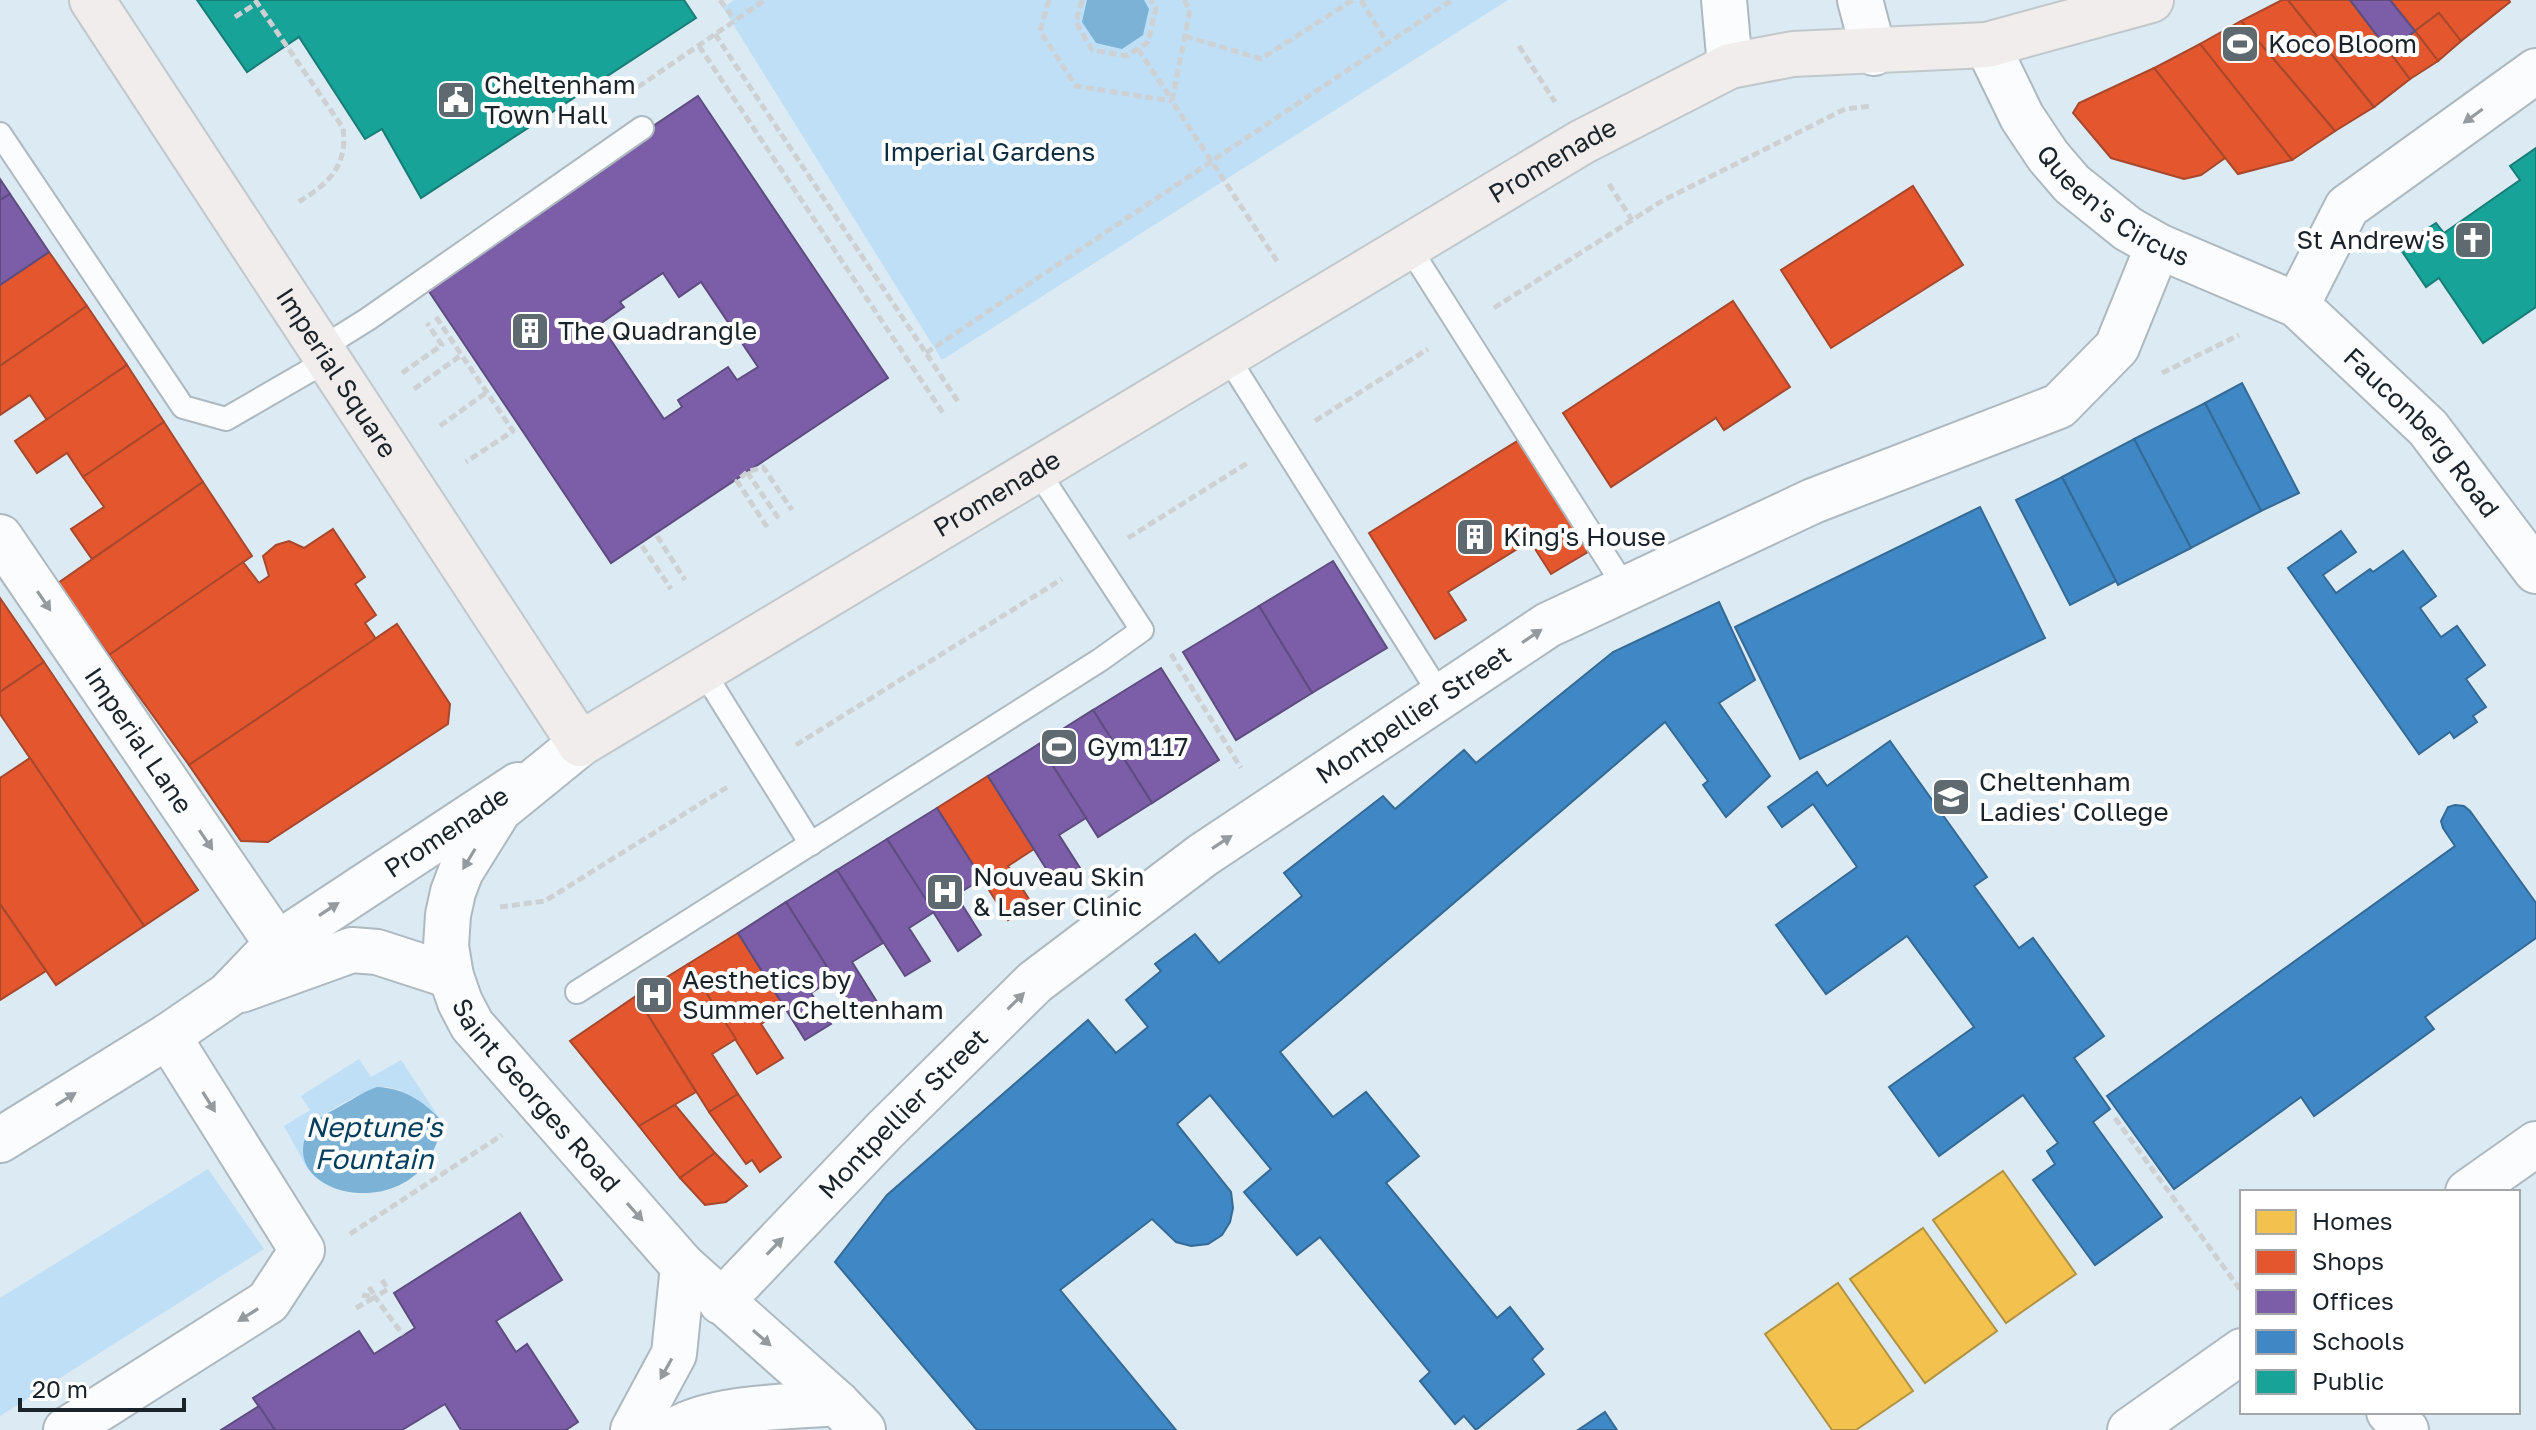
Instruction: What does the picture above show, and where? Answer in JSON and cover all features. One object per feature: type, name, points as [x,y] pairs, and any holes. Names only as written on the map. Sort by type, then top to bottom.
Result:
[{"type":"main road","name":"Imperial Square","points":[[92,0],[580,744]]},
{"type":"main road","points":[[1874,53],[1987,45],[2151,0]]},
{"type":"main road","name":"Promenade","points":[[580,744],[1582,142],[1730,66],[1793,54],[1874,53]]},
{"type":"street","points":[[1724,0],[1730,66]]},
{"type":"street","points":[[1860,0],[1874,53]]},
{"type":"street","name":"Queen's Circus","points":[[1987,45],[2022,117],[2048,156],[2072,184],[2099,208],[2158,246],[2297,305]]},
{"type":"street","points":[[2297,305],[2347,207],[2536,71]]},
{"type":"street","name":"Montpellier Street","points":[[721,1302],[885,1130],[1035,982],[1203,855],[1548,625],[1813,501],[2059,406],[2117,347],[2158,246]]},
{"type":"street","name":"Fauconberg Road","points":[[2297,305],[2428,428],[2536,571]]},
{"type":"street","name":"Imperial Lane","points":[[0,537],[277,944]]},
{"type":"street","name":"Saint Georges Road","points":[[580,744],[499,810],[461,871],[448,915],[446,946],[451,976],[460,1002],[472,1025],[683,1266],[850,1417]]},
{"type":"street","name":"Promenade","points":[[0,1140],[168,1036],[228,995],[277,944],[580,744]]},
{"type":"street","points":[[228,995],[352,950],[377,952],[451,976]]},
{"type":"street","points":[[66,1430],[268,1302],[310,1246],[168,1036]]},
{"type":"street","points":[[2471,1190],[2536,1144]]},
{"type":"street","points":[[633,1430],[674,1354],[683,1266]]},
{"type":"street","points":[[2130,1430],[2240,1352]]},
{"type":"street","name":"Saint Georges Road","points":[[683,1425],[753,1410],[850,1417]]},
{"type":"street","points":[[2391,1414],[2406,1430]]},
{"type":"lane","points":[[0,134],[183,407],[226,419],[324,354],[368,319],[642,128]]},
{"type":"lane","points":[[1409,247],[1626,589]]},
{"type":"lane","points":[[1227,356],[1441,696]]},
{"type":"lane","points":[[577,992],[1100,660],[1142,630],[1037,470]]},
{"type":"lane","points":[[703,671],[811,844]]},
{"type":"path","points":[[720,0],[735,20]]},
{"type":"path","points":[[1049,0],[1040,31],[1076,86],[1172,101]]},
{"type":"path","points":[[1082,0],[1076,22],[1092,50],[1126,56],[1148,42],[1156,8],[1151,0]]},
{"type":"path","points":[[1172,101],[1190,10],[1184,0]]},
{"type":"path","points":[[1185,36],[1261,59],[1353,0]]},
{"type":"path","points":[[1361,0],[1387,43]]},
{"type":"path","points":[[926,353],[1452,0]]},
{"type":"path","points":[[235,17],[256,1],[343,128],[345,148],[336,171],[318,190],[297,203]]},
{"type":"path","points":[[715,34],[959,403]]},
{"type":"path","points":[[699,46],[943,413]]},
{"type":"path","points":[[1138,49],[1308,308]]},
{"type":"path","points":[[448,915],[545,901],[1282,442],[1662,201],[1845,109],[1890,104],[1874,53]]},
{"type":"path","points":[[2156,375],[2170,371],[2297,305]]},
{"type":"path","points":[[435,315],[513,431],[466,462]]},
{"type":"path","points":[[402,373],[442,345],[426,320]]},
{"type":"path","points":[[414,389],[460,356]]},
{"type":"path","points":[[440,426],[487,392]]},
{"type":"path","points":[[767,527],[737,481],[747,472],[763,467],[792,510]]},
{"type":"path","points":[[747,472],[779,519]]},
{"type":"path","points":[[657,536],[685,580]]},
{"type":"path","points":[[642,546],[671,589]]},
{"type":"path","points":[[1165,645],[1269,812]]},
{"type":"path","points":[[310,1246],[342,1238],[543,1108]]},
{"type":"path","points":[[2115,1118],[2240,1289]]},
{"type":"path","points":[[356,1308],[388,1289],[382,1280]]},
{"type":"path","points":[[369,1287],[403,1335]]},
{"type":"path","points":[[362,1295],[375,1297]]},
{"type":"green space","name":"Imperial Gardens","points":[[734,0],[1508,0],[942,360],[723,8]]},
{"type":"green space","points":[[359,1059],[371,1077],[401,1060],[440,1119],[402,1091],[387,1087],[370,1090],[335,1107],[311,1126],[306,1141],[307,1168],[284,1126],[310,1110],[301,1096]]},
{"type":"green space","points":[[208,1169],[264,1249],[0,1416],[0,1298]]},
{"type":"water","points":[[1087,0],[1144,0],[1149,9],[1143,35],[1122,49],[1096,43],[1082,22]]},
{"type":"water","name":"Neptune's Fountain","points":[[377,1087],[412,1096],[440,1119],[439,1135],[431,1155],[410,1179],[388,1189],[365,1193],[342,1190],[322,1182],[308,1168],[303,1150],[309,1129],[325,1115]]},
{"type":"building: Homes","points":[[2003,1171],[2076,1274],[2006,1323],[1933,1220]]},
{"type":"building: Homes","points":[[1923,1228],[1997,1331],[1925,1383],[1850,1279]]},
{"type":"building: Homes","points":[[1838,1283],[1913,1391],[1856,1430],[1832,1430],[1765,1334]]},
{"type":"building: Shops","points":[[2282,0],[2288,0],[2374,107],[2335,131],[2241,21]]},
{"type":"building: Shops","points":[[2288,0],[2350,0],[2410,79],[2374,107]]},
{"type":"building: Shops","points":[[2390,0],[2510,2],[2461,41],[2439,13],[2415,31]]},
{"type":"building: Shops","points":[[2439,13],[2461,41],[2438,61],[2415,31]]},
{"type":"building: Shops","points":[[2241,21],[2335,131],[2292,160],[2200,44]]},
{"type":"building: Shops","points":[[2415,31],[2438,61],[2410,79],[2389,51]]},
{"type":"building: Shops","points":[[2200,44],[2292,160],[2238,174],[2154,68]]},
{"type":"building: Shops","points":[[2154,68],[2225,158],[2201,175],[2184,179],[2111,158],[2073,113],[2079,103]]},
{"type":"building: Shops","points":[[1913,186],[1963,265],[1831,348],[1781,270]]},
{"type":"building: Shops","points":[[49,252],[87,306],[0,366],[0,285]]},
{"type":"building: Shops","points":[[1733,301],[1790,387],[1724,430],[1716,418],[1611,487],[1563,413]]},
{"type":"building: Shops","points":[[87,306],[127,365],[47,420],[30,395],[0,415],[0,366]]},
{"type":"building: Shops","points":[[127,365],[164,422],[83,477],[67,453],[37,473],[15,441]]},
{"type":"building: Shops","points":[[164,422],[203,482],[92,559],[71,529],[104,507],[83,477]]},
{"type":"building: Shops","name":"King's House","points":[[1519,440],[1588,552],[1551,574],[1530,541],[1448,592],[1466,620],[1435,639],[1369,533]]},
{"type":"building: Shops","points":[[203,482],[252,556],[109,655],[58,583]]},
{"type":"building: Shops","points":[[333,529],[365,577],[355,584],[376,615],[365,623],[376,639],[189,765],[109,655],[243,562],[259,583],[269,576],[263,556],[276,545],[289,541],[304,548]]},
{"type":"building: Shops","points":[[0,598],[44,662],[0,692]]},
{"type":"building: Shops","points":[[397,624],[450,704],[448,724],[268,842],[241,841],[189,765]]},
{"type":"building: Shops","points":[[44,662],[198,890],[144,926],[0,714],[0,692]]},
{"type":"building: Shops","points":[[30,758],[144,926],[56,985],[0,904],[0,778]]},
{"type":"building: Shops","points":[[988,776],[1034,849],[1008,866],[1032,904],[1008,920],[937,808]]},
{"type":"building: Shops","points":[[0,904],[46,971],[0,1000]]},
{"type":"building: Shops","points":[[738,933],[785,1008],[761,1024],[783,1058],[757,1074],[688,964]]},
{"type":"building: Shops","points":[[688,964],[736,1039],[712,1054],[738,1094],[709,1112],[636,996]]},
{"type":"building: Shops","points":[[636,996],[696,1092],[639,1126],[570,1041]]},
{"type":"building: Shops","points":[[738,1094],[781,1157],[760,1172],[752,1160],[746,1164],[709,1112]]},
{"type":"building: Shops","points":[[675,1105],[715,1153],[680,1178],[639,1126]]},
{"type":"building: Shops","points":[[715,1153],[747,1186],[726,1202],[705,1205],[680,1178]]},
{"type":"building: Offices","points":[[2350,0],[2390,0],[2415,31],[2389,51]]},
{"type":"building: Offices","name":"The Quadrangle","points":[[698,96],[888,378],[611,563],[422,281]],"holes":[[[663,273],[679,297],[701,282],[758,367],[737,380],[728,367],[678,400],[682,407],[664,419],[600,324],[624,307],[620,302]]]},
{"type":"building: Offices","points":[[0,179],[10,194],[0,200]]},
{"type":"building: Offices","points":[[10,194],[49,252],[0,285],[0,200]]},
{"type":"building: Offices","points":[[1333,561],[1387,648],[1312,693],[1259,606]]},
{"type":"building: Offices","points":[[1259,606],[1312,693],[1236,740],[1183,652]]},
{"type":"building: Offices","points":[[1161,668],[1219,760],[1152,803],[1093,710]]},
{"type":"building: Offices","points":[[1093,710],[1152,803],[1098,837],[1039,744]]},
{"type":"building: Offices","points":[[1039,744],[1086,818],[1059,835],[1080,868],[1055,883],[988,776]]},
{"type":"building: Offices","points":[[937,808],[982,879],[956,895],[981,935],[958,951],[887,839]]},
{"type":"building: Offices","points":[[887,839],[934,912],[909,928],[930,961],[905,976],[837,870]]},
{"type":"building: Offices","points":[[837,870],[883,943],[852,962],[877,1002],[857,1014],[786,902]]},
{"type":"building: Offices","points":[[786,902],[834,978],[811,993],[831,1024],[805,1040],[738,933]]},
{"type":"building: Offices","points":[[520,1213],[562,1280],[496,1321],[516,1352],[527,1344],[578,1422],[566,1430],[461,1430],[445,1404],[402,1430],[275,1430],[253,1398],[359,1331],[374,1354],[415,1328],[394,1293]]},
{"type":"building: Offices","points":[[259,1406],[275,1430],[221,1430]]},
{"type":"building: Schools","points":[[2242,383],[2299,493],[2261,511],[2205,403]]},
{"type":"building: Schools","points":[[2205,403],[2261,511],[2191,548],[2134,439]]},
{"type":"building: Schools","points":[[2134,439],[2191,548],[2118,585],[2062,477]]},
{"type":"building: Schools","points":[[2062,477],[2116,581],[2070,605],[2016,500]]},
{"type":"building: Schools","points":[[1980,507],[2045,638],[1800,759],[1735,627]]},
{"type":"building: Schools","points":[[2341,531],[2356,552],[2323,575],[2336,593],[2403,551],[2436,596],[2420,608],[2441,637],[2457,626],[2485,665],[2466,679],[2486,707],[2473,716],[2477,722],[2454,738],[2450,732],[2419,754],[2288,568]]},
{"type":"building: Schools","points":[[1719,602],[1755,680],[1719,703],[1770,776],[1726,817],[1703,785],[1708,781],[1665,722],[1280,1052],[1333,1117],[1366,1092],[1419,1156],[1386,1183],[1497,1318],[1510,1307],[1543,1349],[1532,1359],[1544,1374],[1476,1430],[1464,1416],[1455,1424],[1420,1381],[1430,1372],[1320,1237],[1297,1255],[1244,1192],[1271,1169],[1210,1095],[1177,1124],[1231,1192],[1233,1208],[1230,1222],[1222,1235],[1208,1244],[1191,1246],[1176,1242],[1152,1219],[1060,1290],[1176,1430],[977,1430],[835,1262],[887,1195],[1088,1020],[1116,1053],[1148,1027],[1126,1000],[1161,971],[1155,964],[1195,934],[1219,963],[1302,896],[1284,873],[1383,796],[1395,809],[1464,750],[1476,763],[1613,652]]},
{"type":"building: Schools","points":[[1890,741],[1987,877],[1974,886],[2019,948],[2033,938],[2104,1036],[2074,1058],[2110,1109],[2093,1122],[2162,1217],[2095,1265],[2033,1180],[2055,1164],[2047,1151],[2058,1143],[2023,1095],[1939,1156],[1889,1087],[1974,1027],[1907,936],[1826,994],[1776,925],[1857,867],[1813,804],[1782,827],[1768,807],[1817,772],[1827,786]]},
{"type":"building: Schools","points":[[2464,806],[2470,811],[2536,903],[2536,938],[2425,1017],[2434,1029],[2314,1116],[2301,1097],[2174,1189],[2107,1096],[2455,846],[2441,821],[2448,807]]},
{"type":"building: Schools","points":[[1605,1412],[1617,1430],[1578,1430]]},
{"type":"building: Public","name":"Cheltenham Town Hall","points":[[197,0],[684,0],[696,18],[421,198],[382,129],[365,139],[299,37],[247,72]]},
{"type":"building: Public","name":"St Andrew's","points":[[2536,148],[2536,307],[2483,343],[2439,278],[2426,287],[2399,247],[2436,223],[2444,233],[2520,180],[2510,166]]},
{"type":"place","name":"Koco Bloom","points":[[2240,44]]},
{"type":"place","name":"Cheltenham Town Hall","points":[[456,100]]},
{"type":"place","name":"St Andrew's","points":[[2473,240]]},
{"type":"place","name":"The Quadrangle","points":[[530,331]]},
{"type":"place","name":"King's House","points":[[1475,537]]},
{"type":"place","name":"Gym 117","points":[[1059,747]]},
{"type":"place","name":"Cheltenham Ladies' College","points":[[1951,797]]},
{"type":"place","name":"Nouveau Skin & Laser Clinic","points":[[945,892]]},
{"type":"place","name":"Aesthetics by Summer Cheltenham","points":[[654,995]]}]
